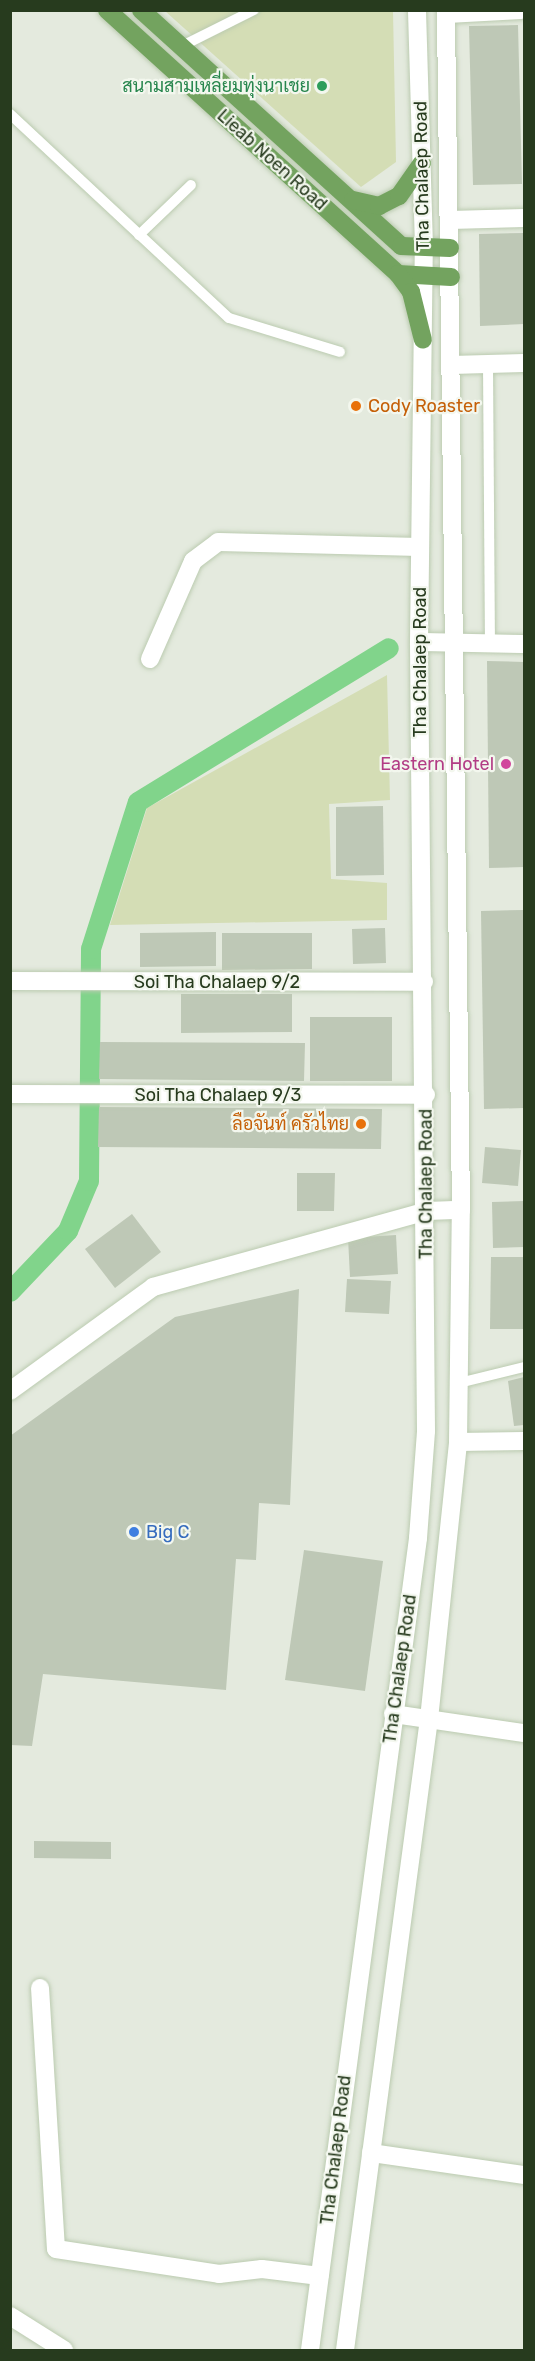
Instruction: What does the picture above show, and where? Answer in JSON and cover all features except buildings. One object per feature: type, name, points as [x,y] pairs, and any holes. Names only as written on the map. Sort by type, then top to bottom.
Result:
[{"type":"main road","name":"Lieab Noen Road","points":[[107,10],[398,274],[411,292],[423,340]]},
{"type":"main road","name":"Lieab Noen Road","points":[[141,10],[401,246],[450,248]]},
{"type":"main road","name":"Tha Chalaep Road","points":[[310,2350],[418,1538],[426,1431],[426,1095],[419,642],[424,247],[417,10]]},
{"type":"main road","points":[[447,12],[521,10]]},
{"type":"main road","name":"Tha Chalaep Road","points":[[345,2350],[429,1719],[458,1442],[461,1210],[447,12]]},
{"type":"main road","points":[[349,198],[379,206],[410,185],[422,163]]},
{"type":"main road","points":[[450,220],[525,218]]},
{"type":"main road","points":[[398,274],[451,277]]},
{"type":"main road","points":[[451,365],[525,363]]},
{"type":"main road","points":[[150,659],[194,561],[218,542],[420,547]]},
{"type":"main road","points":[[419,642],[525,644]]},
{"type":"main road","name":"Soi Tha Chalaep 9/2","points":[[10,981],[424,982]]},
{"type":"main road","name":"Soi Tha Chalaep 9/3","points":[[10,1094],[426,1095]]},
{"type":"main road","points":[[10,1391],[153,1287],[427,1210],[461,1210]]},
{"type":"main road","points":[[458,1442],[525,1441]]},
{"type":"main road","points":[[393,1714],[525,1733]]},
{"type":"main road","points":[[40,1988],[56,2249],[219,2274],[262,2268],[320,2276]]},
{"type":"main road","points":[[371,2153],[525,2175]]},
{"type":"main road","points":[[10,2316],[64,2350]]},
{"type":"lane","points":[[180,47],[254,10]]},
{"type":"lane","points":[[10,114],[229,318],[340,352]]},
{"type":"lane","points":[[139,235],[191,185]]},
{"type":"lane","points":[[488,364],[490,643]]},
{"type":"lane","points":[[459,1383],[525,1367]]},
{"type":"green space","name":"สนามสามเหลี่ยมทุ่งนาเชย","points":[[165,11],[393,11],[396,162],[361,187]]},
{"type":"green space","points":[[387,675],[390,800],[329,804],[331,879],[387,883],[387,920],[110,925],[147,808]]},
{"type":"waterway","points":[[10,1292],[68,1231],[89,1181],[91,949],[138,802],[389,648]]},
{"type":"place","name":"สนามสามเหลี่ยมทุ่งนาเชย","points":[[322,86]]},
{"type":"place","name":"Cody Roaster","points":[[356,406]]},
{"type":"place","name":"Eastern Hotel","points":[[506,764]]},
{"type":"place","name":"ลือจันท์ ครัวไทย","points":[[361,1124]]},
{"type":"place","name":"Big C","points":[[134,1532]]}]
